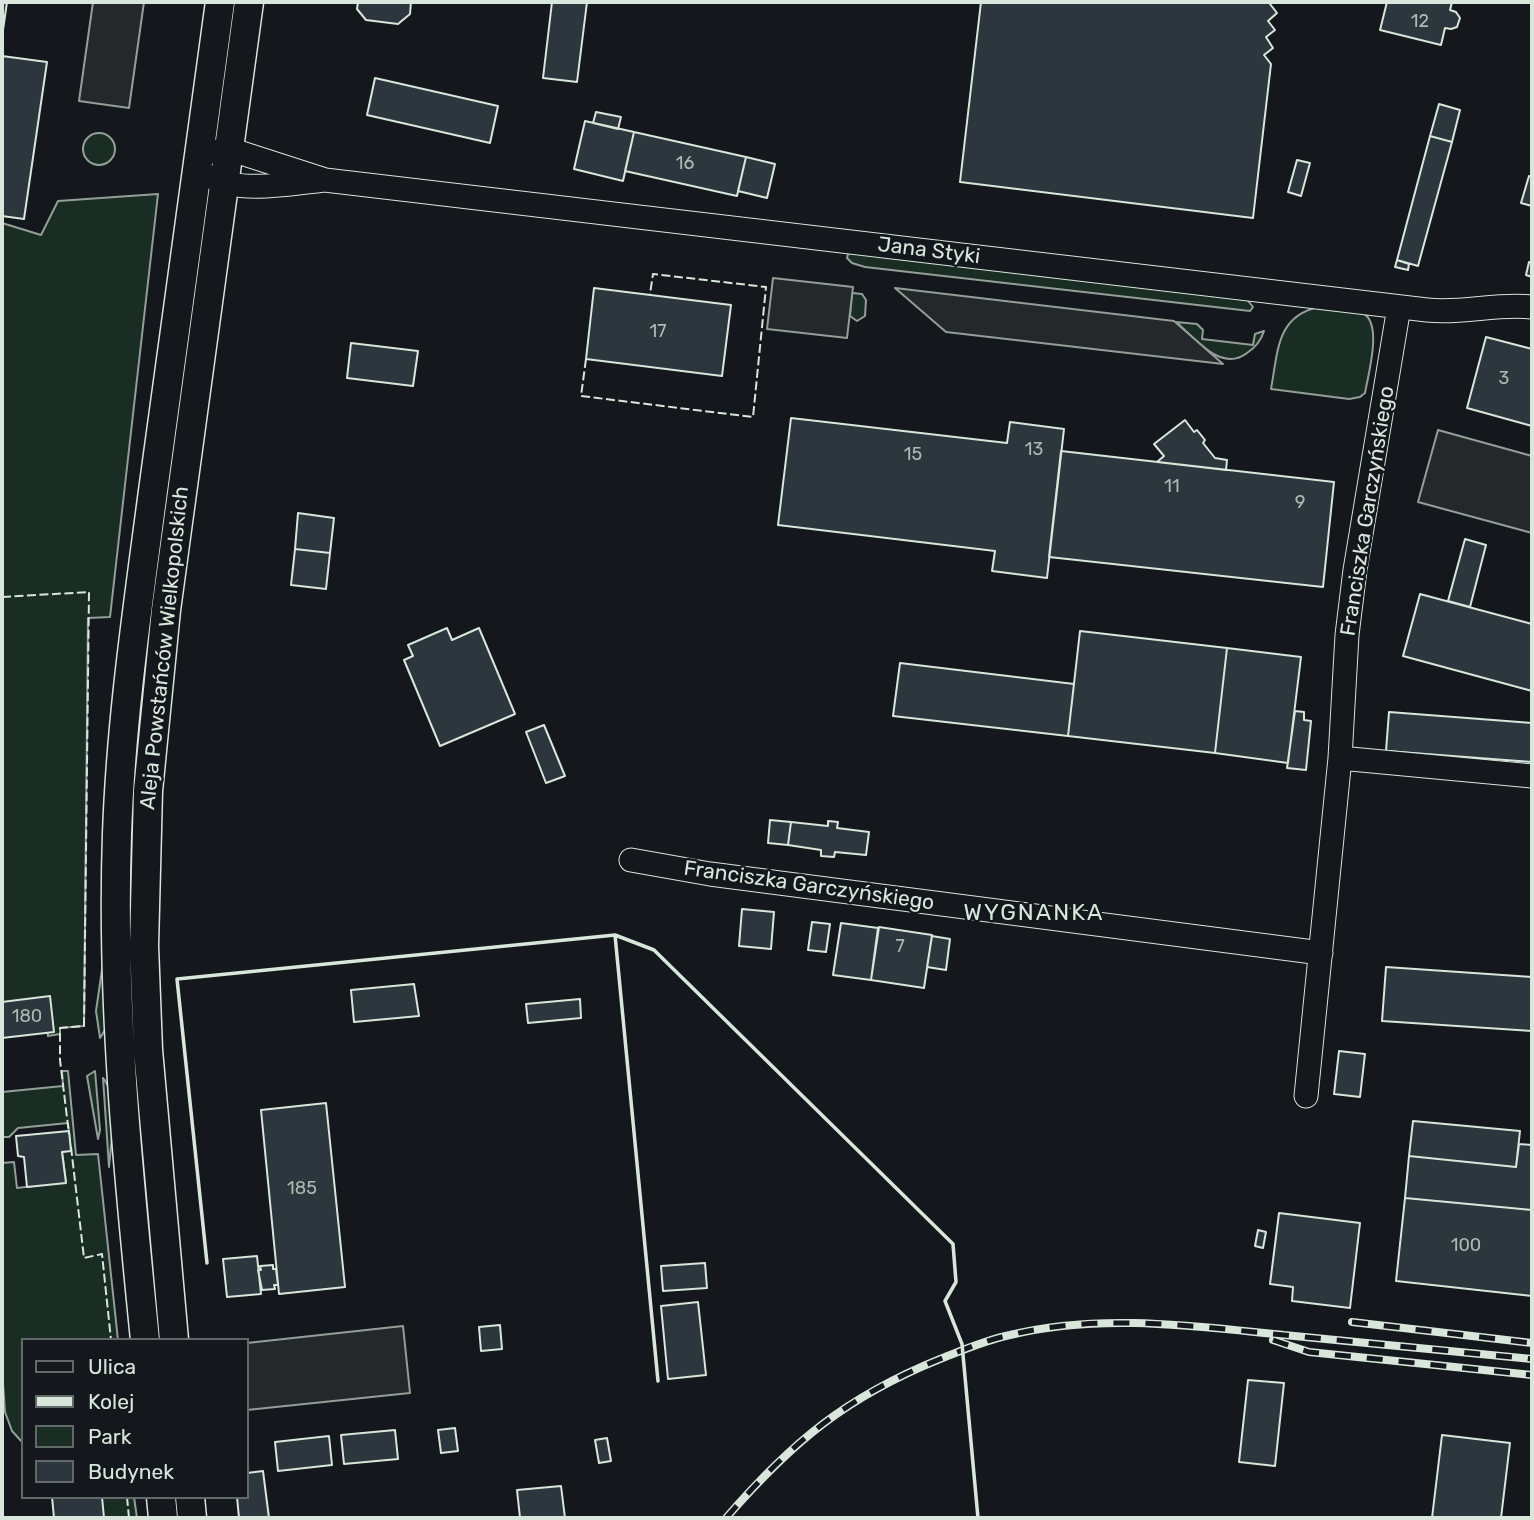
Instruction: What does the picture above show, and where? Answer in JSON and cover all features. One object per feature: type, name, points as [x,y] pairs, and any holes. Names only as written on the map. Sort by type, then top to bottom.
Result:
[{"type":"main road","name":"Aleja Powstańców Wielkopolskich","points":[[145,1338],[123,1108],[118,1019],[115,898],[117,831],[134,633],[219,2]]},
{"type":"main road","name":"Aleja Powstańców Wielkopolskich","points":[[174,1338],[148,1050],[144,946],[148,791],[164,622],[249,2]]},
{"type":"main road","points":[[161,1499],[163,1518]]},
{"type":"main road","points":[[190,1499],[192,1518]]},
{"type":"street","points":[[224,184],[208,174],[198,162],[215,151],[229,149]]},
{"type":"street","name":"Jana Styki","points":[[229,149],[325,180]]},
{"type":"street","name":"Jana Styki","points":[[224,184],[257,185],[325,180],[1399,307],[1453,312],[1532,307]]},
{"type":"street","name":"Franciszka Garczyńskiego","points":[[1306,1096],[1340,758],[1347,635],[1354,570],[1399,307]]},
{"type":"street","points":[[1340,758],[1532,776]]},
{"type":"street","name":"Franciszka Garczyńskiego","points":[[631,860],[710,874],[1321,953]]},
{"type":"green space","points":[[99,133],[111,137],[115,149],[111,161],[99,165],[87,161],[83,149],[87,137]]},
{"type":"green space","points":[[158,194],[110,617],[88,618],[84,1026],[60,1028],[60,1034],[48,1036],[44,1001],[2,1005],[2,223],[41,235],[58,201]]},
{"type":"green space","points":[[854,252],[1245,297],[1253,307],[1250,311],[865,267],[852,263],[847,258],[848,254]]},
{"type":"green space","points":[[852,293],[862,294],[866,300],[865,316],[857,321],[850,316]]},
{"type":"green space","points":[[1319,307],[1359,312],[1369,319],[1373,350],[1365,393],[1360,397],[1349,399],[1271,389],[1278,349],[1287,327],[1294,318]]},
{"type":"green space","points":[[1176,322],[1197,324],[1203,330],[1202,339],[1253,345],[1255,334],[1264,331],[1260,341],[1250,351],[1237,358],[1228,359],[1209,351]]},
{"type":"green space","points":[[104,956],[105,1030],[100,1038],[96,1011]]},
{"type":"green space","points":[[135,1070],[139,1072],[160,1303],[153,1304],[132,1074]]},
{"type":"green space","points":[[62,1071],[68,1071],[76,1155],[98,1154],[118,1338],[21,1338],[21,1441],[12,1431],[5,1412],[2,1369],[2,1163],[14,1162],[17,1188],[66,1182],[62,1152],[71,1150],[68,1123],[18,1128],[9,1137],[2,1137],[2,1092],[63,1086]]},
{"type":"green space","points":[[95,1071],[100,1130],[98,1139],[87,1076]]},
{"type":"green space","points":[[103,1078],[111,1096],[112,1108],[109,1167]]},
{"type":"green space","points":[[99,1499],[134,1499],[137,1518],[101,1518]]},
{"type":"shaded area","points":[[93,2],[144,2],[129,108],[79,101]]},
{"type":"shaded area","points":[[773,278],[853,287],[847,338],[767,329]]},
{"type":"shaded area","points":[[895,288],[1174,321],[1223,364],[946,332]]},
{"type":"shaded area","points":[[1438,430],[1532,456],[1532,533],[1418,502]]},
{"type":"shaded area","points":[[403,1326],[410,1393],[248,1410],[248,1343]]},
{"type":"building","points":[[2,2],[7,2],[2,37]]},
{"type":"building","points":[[358,2],[411,2],[410,14],[398,24],[366,20],[357,9]]},
{"type":"building","points":[[552,2],[587,2],[577,82],[543,78]]},
{"type":"building","points":[[981,2],[1273,2],[1270,4],[1277,13],[1268,21],[1275,30],[1266,37],[1273,48],[1264,55],[1271,64],[1253,218],[960,182]]},
{"type":"building","points":[[1387,2],[1452,2],[1450,10],[1456,12],[1460,18],[1457,27],[1445,28],[1441,45],[1380,30]]},
{"type":"building","points":[[2,56],[47,62],[24,219],[2,216]]},
{"type":"building","points":[[375,78],[498,106],[490,143],[367,115]]},
{"type":"building","points":[[1439,104],[1460,110],[1452,142],[1430,136]]},
{"type":"building","points":[[596,112],[621,117],[618,129],[593,123]]},
{"type":"building","points":[[585,121],[634,132],[623,181],[574,169]]},
{"type":"building","points":[[634,132],[746,157],[737,196],[625,171]]},
{"type":"building","points":[[1430,136],[1452,142],[1418,266],[1397,260]]},
{"type":"building","points":[[746,157],[775,164],[767,198],[738,191]]},
{"type":"building","points":[[1297,160],[1310,163],[1301,196],[1288,192]]},
{"type":"building","points":[[1529,176],[1532,177],[1532,206],[1521,203]]},
{"type":"building","points":[[1397,260],[1409,264],[1408,270],[1395,267]]},
{"type":"building","points":[[1529,262],[1532,263],[1532,277],[1526,275]]},
{"type":"building","points":[[594,288],[731,305],[722,376],[586,359]]},
{"type":"building","points":[[1486,337],[1532,349],[1532,426],[1467,408]]},
{"type":"building","points":[[351,343],[418,351],[413,386],[347,378]]},
{"type":"building","points":[[791,418],[1007,443],[1010,422],[1064,429],[1047,578],[992,571],[995,551],[778,525]]},
{"type":"building","points":[[1185,420],[1194,432],[1197,430],[1205,440],[1203,443],[1215,458],[1227,460],[1226,470],[1157,462],[1164,456],[1154,444]]},
{"type":"building","points":[[1061,451],[1334,482],[1323,587],[1049,557]]},
{"type":"building","points":[[298,513],[334,518],[330,553],[295,549]]},
{"type":"building","points":[[1465,539],[1486,545],[1470,607],[1448,601]]},
{"type":"building","points":[[295,549],[330,553],[326,589],[291,585]]},
{"type":"building","points":[[1420,594],[1532,624],[1532,691],[1403,656]]},
{"type":"building","points":[[447,628],[452,640],[479,628],[515,714],[440,746],[404,660],[413,656],[408,645]]},
{"type":"building","points":[[1080,631],[1227,648],[1215,753],[1068,736]]},
{"type":"building","points":[[1227,648],[1301,657],[1288,763],[1215,753]]},
{"type":"building","points":[[900,663],[1074,684],[1068,736],[893,716]]},
{"type":"building","points":[[1295,711],[1304,712],[1304,720],[1311,721],[1306,770],[1287,768]]},
{"type":"building","points":[[1389,712],[1532,723],[1532,762],[1386,751]]},
{"type":"building","points":[[544,725],[565,776],[546,783],[526,732]]},
{"type":"building","points":[[770,820],[791,822],[788,845],[768,843]]},
{"type":"building","points":[[828,821],[838,822],[837,828],[869,832],[866,855],[835,852],[834,857],[821,856],[821,850],[788,845],[791,822],[828,826]]},
{"type":"building","points":[[742,909],[774,912],[771,949],[739,946]]},
{"type":"building","points":[[812,922],[830,924],[826,952],[808,950]]},
{"type":"building","points":[[841,923],[878,928],[871,980],[833,975]]},
{"type":"building","points":[[879,927],[932,935],[924,988],[871,980]]},
{"type":"building","points":[[932,936],[950,939],[946,970],[927,967]]},
{"type":"building","points":[[1386,967],[1532,977],[1532,1031],[1382,1021]]},
{"type":"building","points":[[414,984],[419,1016],[354,1022],[351,990]]},
{"type":"building","points":[[50,996],[54,1032],[2,1038],[2,1002]]},
{"type":"building","points":[[580,999],[581,1018],[528,1023],[526,1004]]},
{"type":"building","points":[[1339,1051],[1365,1054],[1360,1097],[1334,1094]]},
{"type":"building","points":[[326,1103],[345,1287],[279,1294],[261,1110]]},
{"type":"building","points":[[1413,1121],[1520,1131],[1516,1167],[1409,1156]]},
{"type":"building","points":[[69,1131],[71,1151],[62,1152],[66,1183],[27,1187],[24,1157],[18,1156],[16,1136]]},
{"type":"building","points":[[1519,1144],[1532,1145],[1532,1210],[1405,1198],[1409,1156],[1516,1167]]},
{"type":"building","points":[[1405,1198],[1532,1210],[1532,1296],[1396,1281]]},
{"type":"building","points":[[1279,1213],[1360,1223],[1350,1308],[1292,1301],[1293,1287],[1270,1284]]},
{"type":"building","points":[[1258,1230],[1266,1232],[1263,1248],[1255,1246]]},
{"type":"building","points":[[257,1256],[261,1294],[227,1297],[223,1259]]},
{"type":"building","points":[[705,1263],[707,1288],[663,1291],[661,1266]]},
{"type":"building","points":[[273,1265],[278,1285],[274,1285],[275,1289],[262,1290],[258,1270],[261,1270],[260,1266]]},
{"type":"building","points":[[698,1302],[706,1375],[668,1379],[661,1306]]},
{"type":"building","points":[[500,1325],[502,1349],[481,1351],[479,1327]]},
{"type":"building","points":[[1248,1380],[1284,1383],[1275,1466],[1239,1462]]},
{"type":"building","points":[[455,1428],[458,1451],[441,1453],[438,1430]]},
{"type":"building","points":[[395,1430],[398,1459],[344,1464],[341,1435]]},
{"type":"building","points":[[1442,1435],[1510,1443],[1501,1518],[1432,1518]]},
{"type":"building","points":[[329,1436],[332,1465],[278,1471],[275,1442]]},
{"type":"building","points":[[607,1438],[611,1461],[599,1463],[595,1440]]},
{"type":"building","points":[[263,1471],[269,1518],[239,1518],[237,1499],[248,1499],[248,1473]]},
{"type":"building","points":[[561,1486],[565,1518],[520,1518],[517,1490]]},
{"type":"building","points":[[52,1499],[102,1499],[104,1518],[54,1518]]},
{"type":"railway","points":[[1352,1322],[1532,1343]]},
{"type":"railway","points":[[726,1518],[798,1444],[822,1424],[876,1389],[975,1346],[1001,1337],[1044,1328],[1112,1323],[1181,1325],[1532,1359]]},
{"type":"railway","points":[[1273,1340],[1309,1352],[1532,1375]]},
{"type":"fence","points":[[586,359],[581,396],[753,417],[766,287],[653,274],[650,294]]},
{"type":"fence","points":[[2,597],[89,592],[84,1026],[60,1028],[60,1060],[69,1134]]},
{"type":"fence","points":[[71,1147],[84,1258],[102,1254],[111,1338]]},
{"type":"fence","points":[[127,1499],[129,1518]]},
{"type":"wall","points":[[207,1263],[177,979],[615,935]]},
{"type":"wall","points":[[658,1381],[615,935],[654,950],[953,1244],[956,1282],[945,1301],[962,1344],[978,1518]]},
{"type":"district","name":"WYGNANKA","points":[[1034,913]]}]
